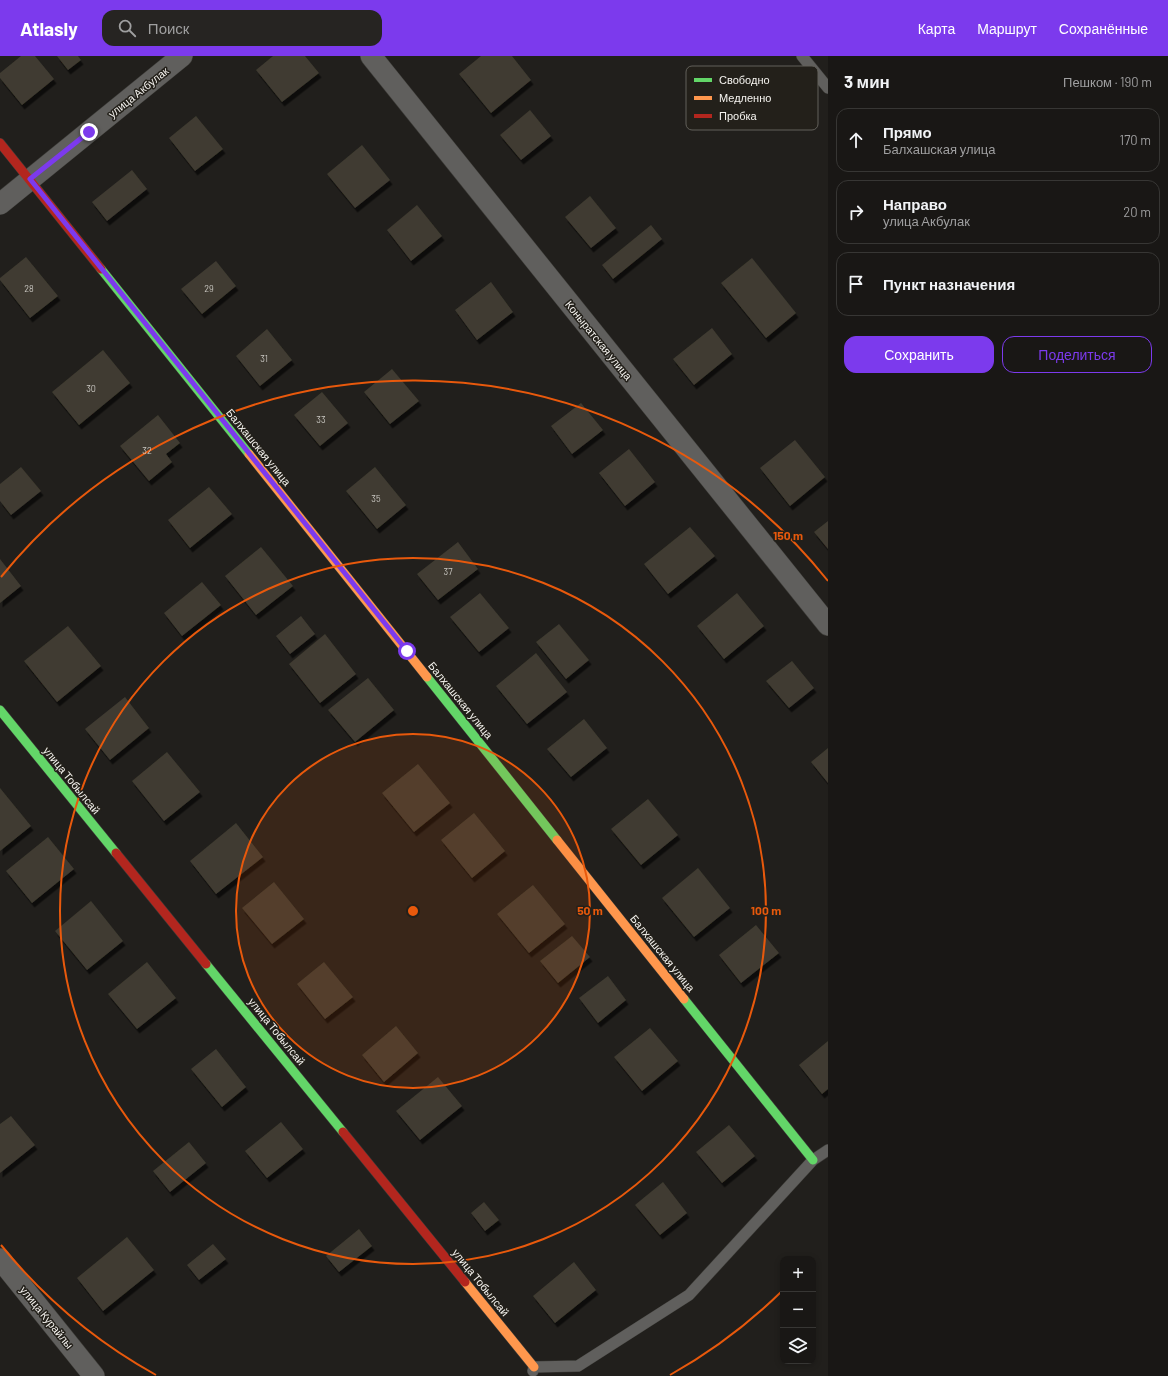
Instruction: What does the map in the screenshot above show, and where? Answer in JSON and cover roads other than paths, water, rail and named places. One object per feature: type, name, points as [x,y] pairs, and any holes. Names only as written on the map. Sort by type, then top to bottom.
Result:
[{"type":"street","name":"улица Акбулак","points":[[0,204],[182,56]]},
{"type":"street","name":"Коныратская улица","points":[[371,56],[828,625]]},
{"type":"street","name":"Балхашская улица","points":[[0,143],[813,1160]]},
{"type":"street","name":"улица Тобылсай","points":[[0,710],[533,1371]]},
{"type":"street","name":"улица Курайлы","points":[[0,1259],[94,1376]]},
{"type":"lane","points":[[802,56],[810,66]]},
{"type":"lane","points":[[818,76],[828,88]]},
{"type":"lane","points":[[533,1371],[578,1366],[689,1295],[813,1160],[828,1150]]}]
